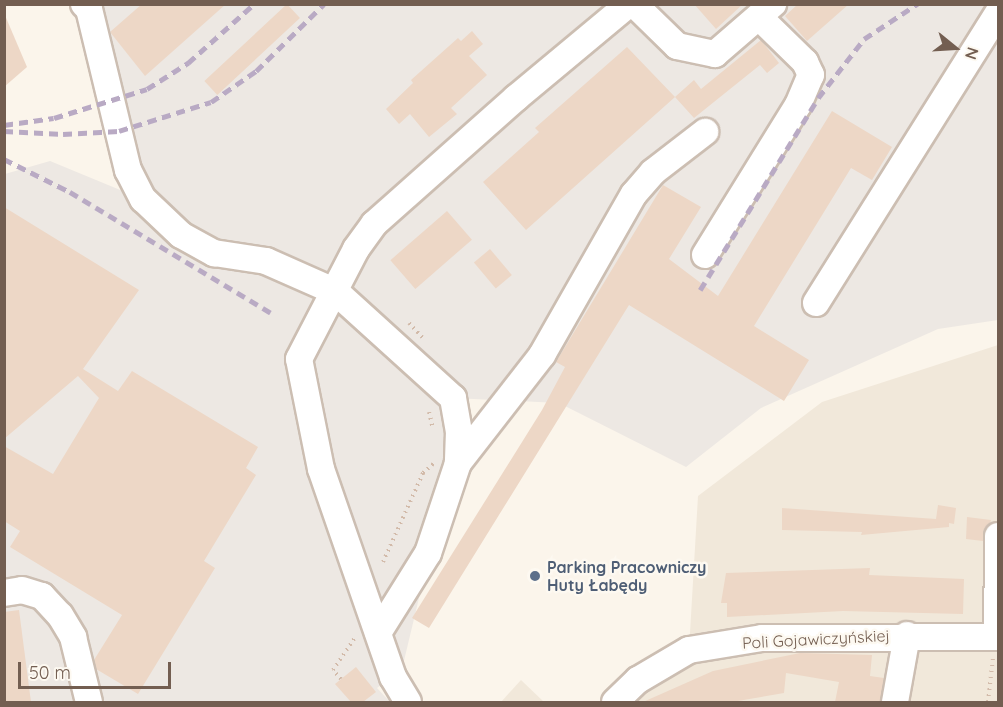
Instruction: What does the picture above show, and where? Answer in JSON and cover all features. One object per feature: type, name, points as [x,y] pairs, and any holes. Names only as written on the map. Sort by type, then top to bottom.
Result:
[{"type":"street","points":[[84,4],[97,41],[128,170],[143,199],[181,236],[214,253],[266,261],[336,292],[453,398],[459,431],[449,460],[428,553],[369,629]]},
{"type":"street","points":[[408,702],[369,629],[321,469],[299,359],[336,292],[356,249],[374,224],[516,98],[629,4]]},
{"type":"street","points":[[634,4],[677,46],[699,54],[715,54],[767,11],[806,62],[811,75],[798,105],[705,255]]},
{"type":"street","points":[[816,303],[999,14]]},
{"type":"street","points":[[449,460],[542,356],[634,194],[653,172],[705,132]]},
{"type":"street","points":[[998,536],[998,637]]},
{"type":"street","points":[[4,593],[22,590],[42,596],[60,615],[73,638],[89,702]]},
{"type":"street","points":[[895,702],[907,635]]},
{"type":"street","name":"Poli Gojawiczyńskiej","points":[[615,702],[638,680],[689,650],[762,638],[907,635],[998,637]]},
{"type":"path","points":[[429,412],[435,434]]},
{"type":"path","points":[[383,562],[423,473],[449,460]]},
{"type":"path","points":[[341,679],[333,670],[369,629]]},
{"type":"path","points":[[988,702],[998,637]]},
{"type":"shaded area","points":[[96,5],[998,5],[998,320],[938,329],[761,408],[686,467],[559,403],[453,398],[459,431],[402,669],[377,688],[390,702],[5,702],[5,174],[50,161],[142,199]]},
{"type":"shaded area","points":[[998,345],[998,702],[615,702],[689,650],[698,496],[822,402]]},
{"type":"shaded area","points":[[521,680],[544,702],[501,702]]},
{"type":"building","points":[[142,4],[226,4],[145,76],[110,32]]},
{"type":"building","points":[[287,4],[300,18],[217,95],[204,81]]},
{"type":"building","points":[[694,4],[743,4],[716,29]]},
{"type":"building","points":[[798,4],[849,4],[807,41],[785,16]]},
{"type":"building","points":[[4,13],[27,67],[4,87]]},
{"type":"building","points":[[472,31],[483,44],[469,56],[487,75],[451,108],[457,114],[429,137],[410,114],[399,124],[386,109],[413,83],[411,80],[458,38],[461,41]]},
{"type":"building","points":[[761,40],[779,63],[767,73],[760,65],[694,118],[675,97],[694,80],[701,89]]},
{"type":"building","points":[[627,47],[675,97],[526,230],[483,182],[539,132],[535,128]]},
{"type":"building","points":[[832,111],[892,147],[872,180],[851,168],[754,326],[809,360],[784,401],[629,305],[429,628],[412,618],[542,410],[565,367],[556,362],[663,185],[701,207],[669,259],[718,296]]},
{"type":"building","points":[[4,207],[139,290],[83,369],[118,391],[132,371],[258,447],[246,468],[256,475],[204,561],[215,568],[138,694],[96,669],[94,660],[122,615],[10,547],[20,531],[4,521],[4,446],[53,474],[99,398],[78,376],[4,439]]},
{"type":"building","points":[[447,211],[472,240],[415,289],[390,260]]},
{"type":"building","points":[[490,249],[512,275],[496,289],[474,262]]},
{"type":"building","points":[[938,505],[956,508],[954,524],[949,523],[949,527],[861,535],[862,532],[782,530],[782,508],[936,519]]},
{"type":"building","points":[[967,517],[991,520],[983,541],[966,539]]},
{"type":"building","points":[[870,568],[869,575],[964,579],[963,614],[843,611],[727,617],[727,603],[721,603],[726,573]]},
{"type":"building","points":[[19,610],[31,702],[4,702],[4,612]]},
{"type":"building","points":[[800,653],[872,655],[870,676],[884,678],[880,702],[835,702],[839,682],[786,673],[784,693],[732,702],[643,702],[713,671]]},
{"type":"building","points":[[356,667],[376,692],[363,702],[351,702],[335,684]]},
{"type":"railway","points":[[4,125],[54,118],[147,89],[188,63],[254,4]]},
{"type":"railway","points":[[4,131],[63,134],[119,131],[211,102],[256,71],[324,4]]},
{"type":"railway","points":[[700,290],[818,98],[864,39],[917,4]]},
{"type":"railway","points":[[4,159],[70,192],[273,314]]},
{"type":"place","name":"Parking Pracowniczy Huty Łabędy","points":[[535,576]]}]
